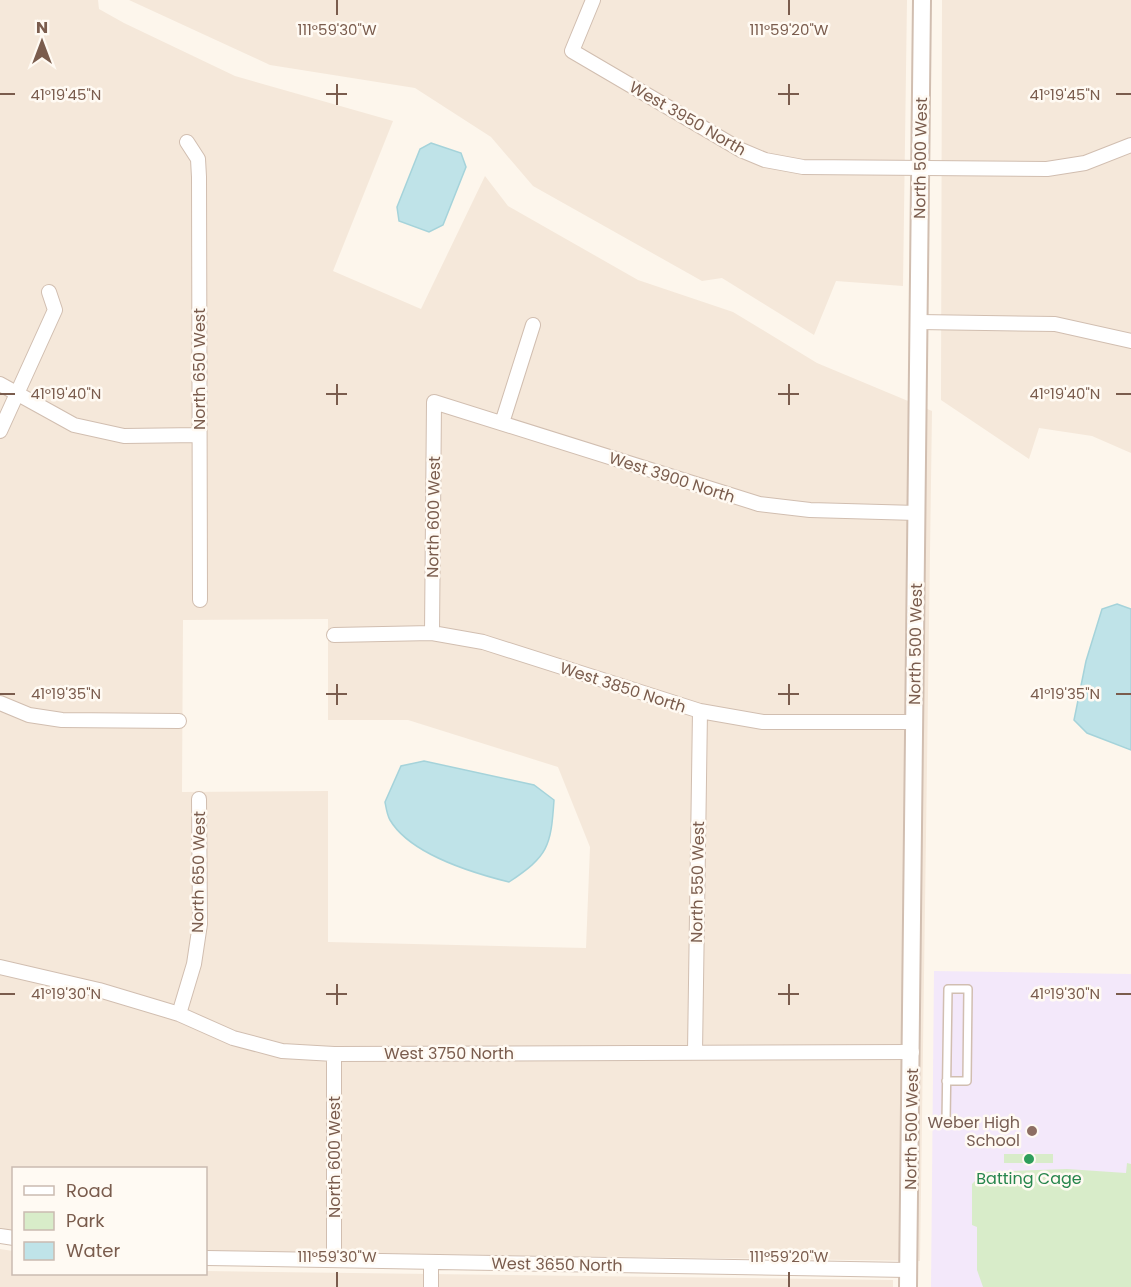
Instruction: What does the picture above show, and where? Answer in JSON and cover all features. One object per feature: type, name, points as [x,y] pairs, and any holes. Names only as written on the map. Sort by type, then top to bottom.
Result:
[{"type":"street","name":"West 3950 North","points":[[593,0],[572,51],[741,150],[765,160],[803,167],[920,170],[1047,169],[1084,163],[1131,145]]},
{"type":"street","name":"North 500 West","points":[[908,1279],[922,0]]},
{"type":"street","name":"North 650 West","points":[[187,142],[198,159],[200,600]]},
{"type":"street","points":[[0,431],[55,310],[49,292]]},
{"type":"street","points":[[918,322],[1055,324],[1131,341]]},
{"type":"street","points":[[502,423],[533,325]]},
{"type":"street","points":[[0,384],[74,425],[124,436],[199,435]]},
{"type":"street","name":"West 3900 North","points":[[434,402],[759,504],[810,510],[917,513]]},
{"type":"street","name":"North 600 West","points":[[432,633],[434,402]]},
{"type":"street","name":"West 3850 North","points":[[334,635],[432,633],[483,642],[700,711],[763,722],[914,722]]},
{"type":"street","points":[[0,703],[28,716],[62,720],[179,721]]},
{"type":"street","name":"North 550 West","points":[[695,1052],[700,711]]},
{"type":"street","name":"North 650 West","points":[[179,1014],[194,964],[200,924],[199,800]]},
{"type":"street","name":"West 3750 North","points":[[0,967],[99,990],[179,1014],[233,1038],[282,1051],[334,1054],[912,1052]]},
{"type":"street","name":"North 600 West","points":[[334,1054],[334,1260]]},
{"type":"street","name":"West 3650 North","points":[[207,1258],[431,1262],[908,1279]]},
{"type":"street","points":[[431,1262],[431,1287]]},
{"type":"lane","points":[[946,1081],[967,1081],[968,989],[948,989],[946,1081],[946,1123]]},
{"type":"shaded area","points":[[0,0],[98,0],[99,9],[124,23],[235,76],[393,121],[333,271],[421,309],[485,176],[508,206],[638,280],[733,312],[817,363],[932,411],[920,1261],[207,1251],[207,1167],[12,1167],[12,1231],[0,1228]],"holes":[[[328,619],[328,720],[408,720],[558,767],[590,847],[586,948],[328,942],[328,791],[182,792],[183,620]]]},
{"type":"shaded area","points":[[129,0],[907,0],[903,286],[836,281],[814,335],[722,278],[702,281],[533,186],[491,137],[415,88],[270,65]]},
{"type":"shaded area","points":[[942,0],[1131,0],[1131,453],[1092,436],[1039,428],[1029,459],[941,400]]},
{"type":"shaded area","name":"Weber High School","points":[[934,971],[1131,974],[1131,1287],[931,1287]]},
{"type":"shaded area","points":[[0,1249],[12,1251],[12,1275],[207,1275],[207,1271],[893,1280],[893,1287],[0,1287]]},
{"type":"green space","name":"Batting Cage","points":[[1004,1154],[1053,1154],[1053,1163],[1004,1163]]},
{"type":"green space","points":[[1127,1163],[1131,1164],[1131,1287],[983,1287],[977,1270],[977,1227],[972,1225],[972,1184],[984,1172],[1067,1169],[1126,1173]]},
{"type":"water","points":[[431,143],[461,153],[466,167],[443,225],[429,232],[399,221],[397,207],[420,149]]},
{"type":"water","points":[[1117,604],[1131,609],[1131,750],[1087,733],[1074,720],[1086,661],[1102,609]]},
{"type":"water","points":[[424,761],[534,785],[554,800],[549,840],[540,857],[509,882],[443,860],[412,843],[390,820],[385,802],[401,766]]},
{"type":"place","name":"Weber High School","points":[[1032,1131]]},
{"type":"place","name":"Batting Cage","points":[[1029,1159]]}]
